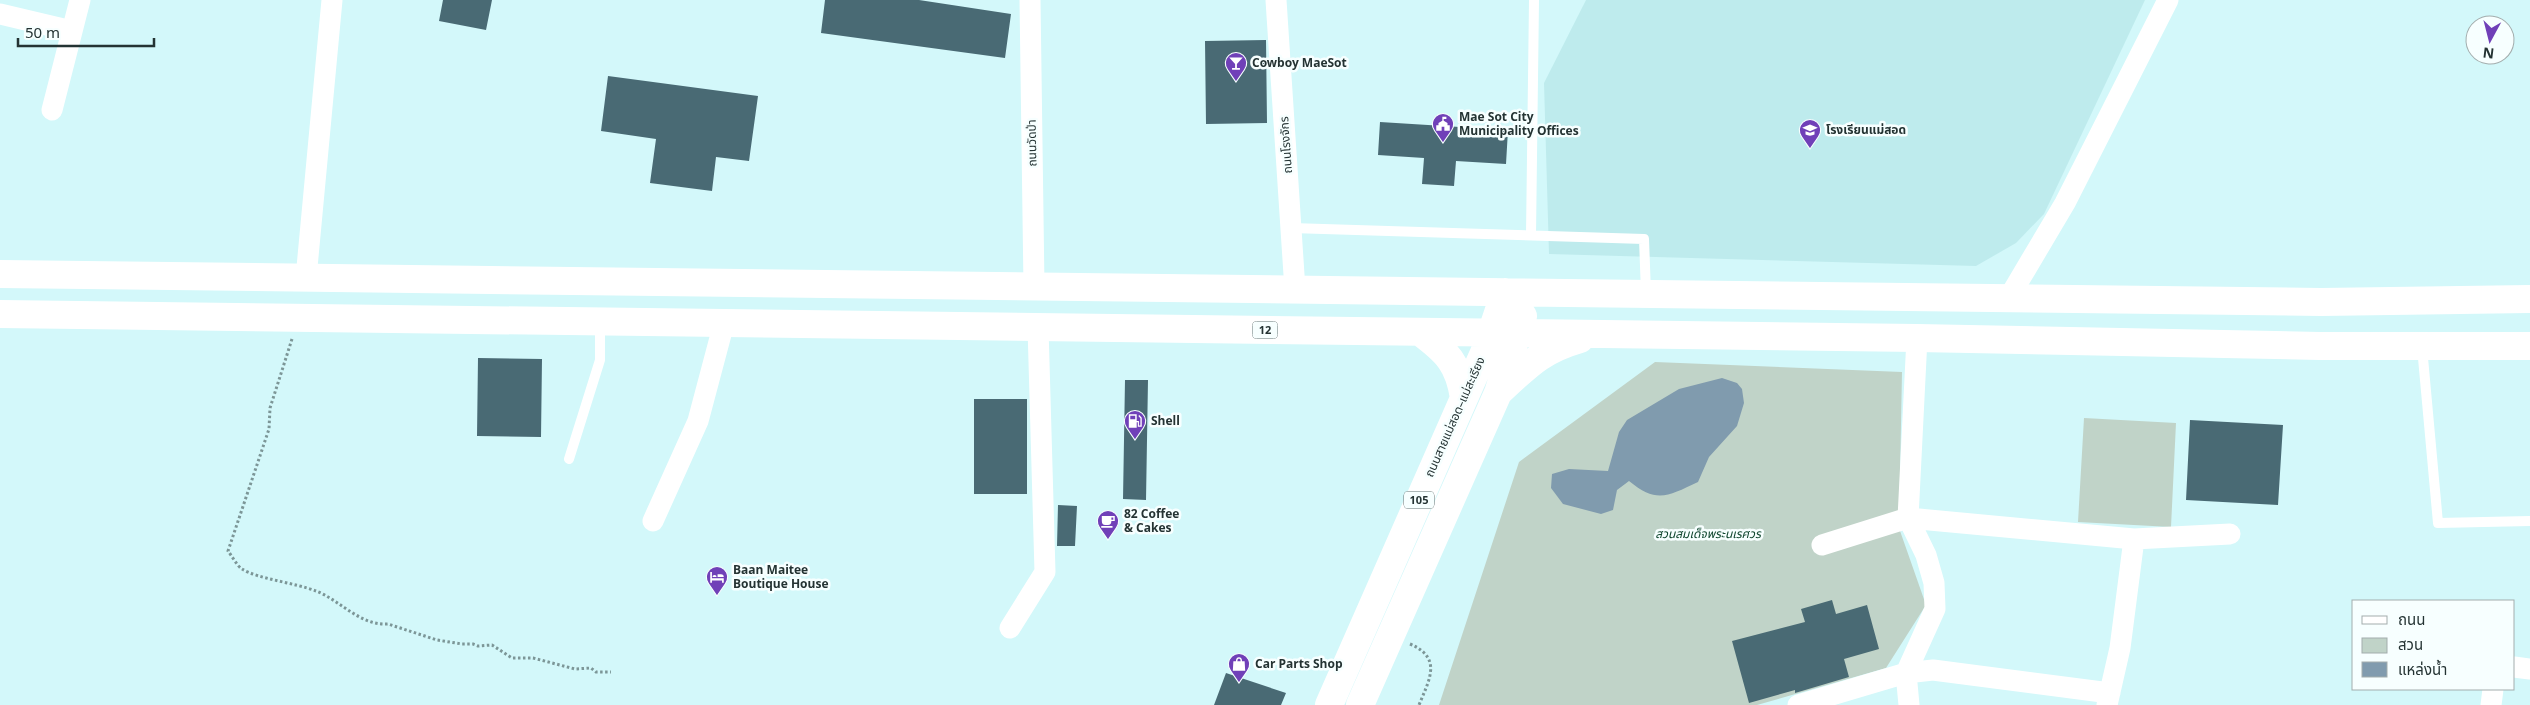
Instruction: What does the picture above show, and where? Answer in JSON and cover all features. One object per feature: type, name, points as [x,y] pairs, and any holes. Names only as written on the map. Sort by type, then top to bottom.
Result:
[{"type":"main road","points":[[0,274],[2008,299],[2321,302],[2530,299]]},
{"type":"main road","points":[[671,282],[672,322]]},
{"type":"main road","name":"ถนนสายแม่สอด–แม่สะเรียง","points":[[1360,705],[1498,393],[1505,333],[1518,293]]},
{"type":"main road","points":[[2320,346],[2321,302]]},
{"type":"main road","name":"12","points":[[0,314],[1917,338],[2320,346],[2530,346]]},
{"type":"main road","points":[[1420,332],[1440,346],[1453,362],[1461,378],[1464,398]]},
{"type":"main road","name":"ถนนสายแม่สอด–แม่สะเรียง","points":[[1329,705],[1464,398],[1505,333]]},
{"type":"main road","points":[[1498,393],[1536,357],[1554,347],[1596,334]]},
{"type":"street","points":[[52,110],[80,0]]},
{"type":"street","points":[[306,278],[332,0]]},
{"type":"street","name":"ถนนวัดป่า","points":[[1030,0],[1034,287]]},
{"type":"street","name":"ถนนโรงจักร","points":[[1276,0],[1295,290]]},
{"type":"street","points":[[2008,299],[2065,203],[2168,0]]},
{"type":"street","points":[[0,14],[72,31]]},
{"type":"street","points":[[653,521],[698,421],[724,323]]},
{"type":"street","points":[[1010,628],[1045,572],[1038,327]]},
{"type":"street","points":[[1909,705],[1906,673],[1934,609],[1934,583],[1926,555],[1908,518],[1917,338]]},
{"type":"street","points":[[1822,545],[1908,518],[2134,539],[2230,534]]},
{"type":"street","points":[[1798,705],[1906,673],[1933,670],[2108,699],[2120,648],[2134,539]]},
{"type":"street","points":[[2515,667],[2530,669]]},
{"type":"street","points":[[2491,705],[2493,690]]},
{"type":"lane","points":[[1531,235],[1534,0]]},
{"type":"lane","points":[[1292,228],[1644,239],[1646,294]]},
{"type":"lane","points":[[569,459],[600,360],[600,322]]},
{"type":"lane","points":[[2421,346],[2438,523],[2530,522]]},
{"type":"path","points":[[299,318],[270,408],[269,429],[228,551],[241,569],[315,591],[338,603],[348,612],[380,624],[388,624],[437,640],[478,646],[492,645],[512,658],[533,658],[575,669],[591,668],[596,672],[611,672]]},
{"type":"path","points":[[1391,636],[1420,648],[1428,658],[1432,672],[1419,705]]},
{"type":"shaded area","name":"โรงเรียนแม่สอด","points":[[1586,0],[2145,0],[2044,214],[2016,243],[1976,266],[1549,254],[1544,83]]},
{"type":"green space","name":"สวนสมเด็จพระนเรศวร","points":[[1655,362],[1902,372],[1899,528],[1926,605],[1886,668],[1757,705],[1439,705],[1519,462]]},
{"type":"green space","points":[[2084,418],[2176,423],[2171,527],[2078,522]]},
{"type":"water","points":[[1722,378],[1737,383],[1742,389],[1744,403],[1737,426],[1709,457],[1698,482],[1670,494],[1655,495],[1647,493],[1629,481],[1617,490],[1613,510],[1601,514],[1563,504],[1551,488],[1552,474],[1569,469],[1608,471],[1619,432],[1627,420],[1679,389]]},
{"type":"building","points":[[443,0],[492,0],[486,30],[439,21]]},
{"type":"building","points":[[825,0],[919,0],[1011,14],[1005,58],[821,33]]},
{"type":"building","name":"Cowboy MaeSot","points":[[1266,40],[1267,123],[1206,124],[1205,41]]},
{"type":"building","points":[[608,76],[758,96],[749,161],[716,157],[712,191],[650,183],[656,139],[601,131]]},
{"type":"building","name":"Mae Sot City Municipality Offices","points":[[1380,122],[1508,130],[1506,164],[1456,161],[1454,186],[1422,184],[1424,158],[1378,155]]},
{"type":"building","points":[[478,358],[542,359],[541,437],[477,436]]},
{"type":"building","name":"Shell","points":[[1125,380],[1148,380],[1146,500],[1123,499]]},
{"type":"building","points":[[974,399],[1027,399],[1027,494],[974,494]]},
{"type":"building","points":[[2190,420],[2283,425],[2278,505],[2186,500]]},
{"type":"building","points":[[1058,505],[1077,506],[1075,546],[1057,546]]},
{"type":"building","points":[[1832,600],[1836,614],[1867,605],[1879,649],[1844,659],[1849,677],[1795,693],[1795,690],[1749,703],[1732,641],[1805,622],[1801,609]]},
{"type":"building","name":"Car Parts Shop","points":[[1226,673],[1286,693],[1281,705],[1214,705]]},
{"type":"place","name":"Cowboy MaeSot","points":[[1236,82]]},
{"type":"place","name":"Mae Sot City Municipality Offices","points":[[1443,143]]},
{"type":"place","name":"โรงเรียนแม่สอด","points":[[1810,149]]},
{"type":"place","name":"Shell","points":[[1135,440]]},
{"type":"place","name":"82 Coffee & Cakes","points":[[1108,540]]},
{"type":"place","name":"Baan Maitee Boutique House","points":[[717,596]]},
{"type":"place","name":"Car Parts Shop","points":[[1239,683]]}]
